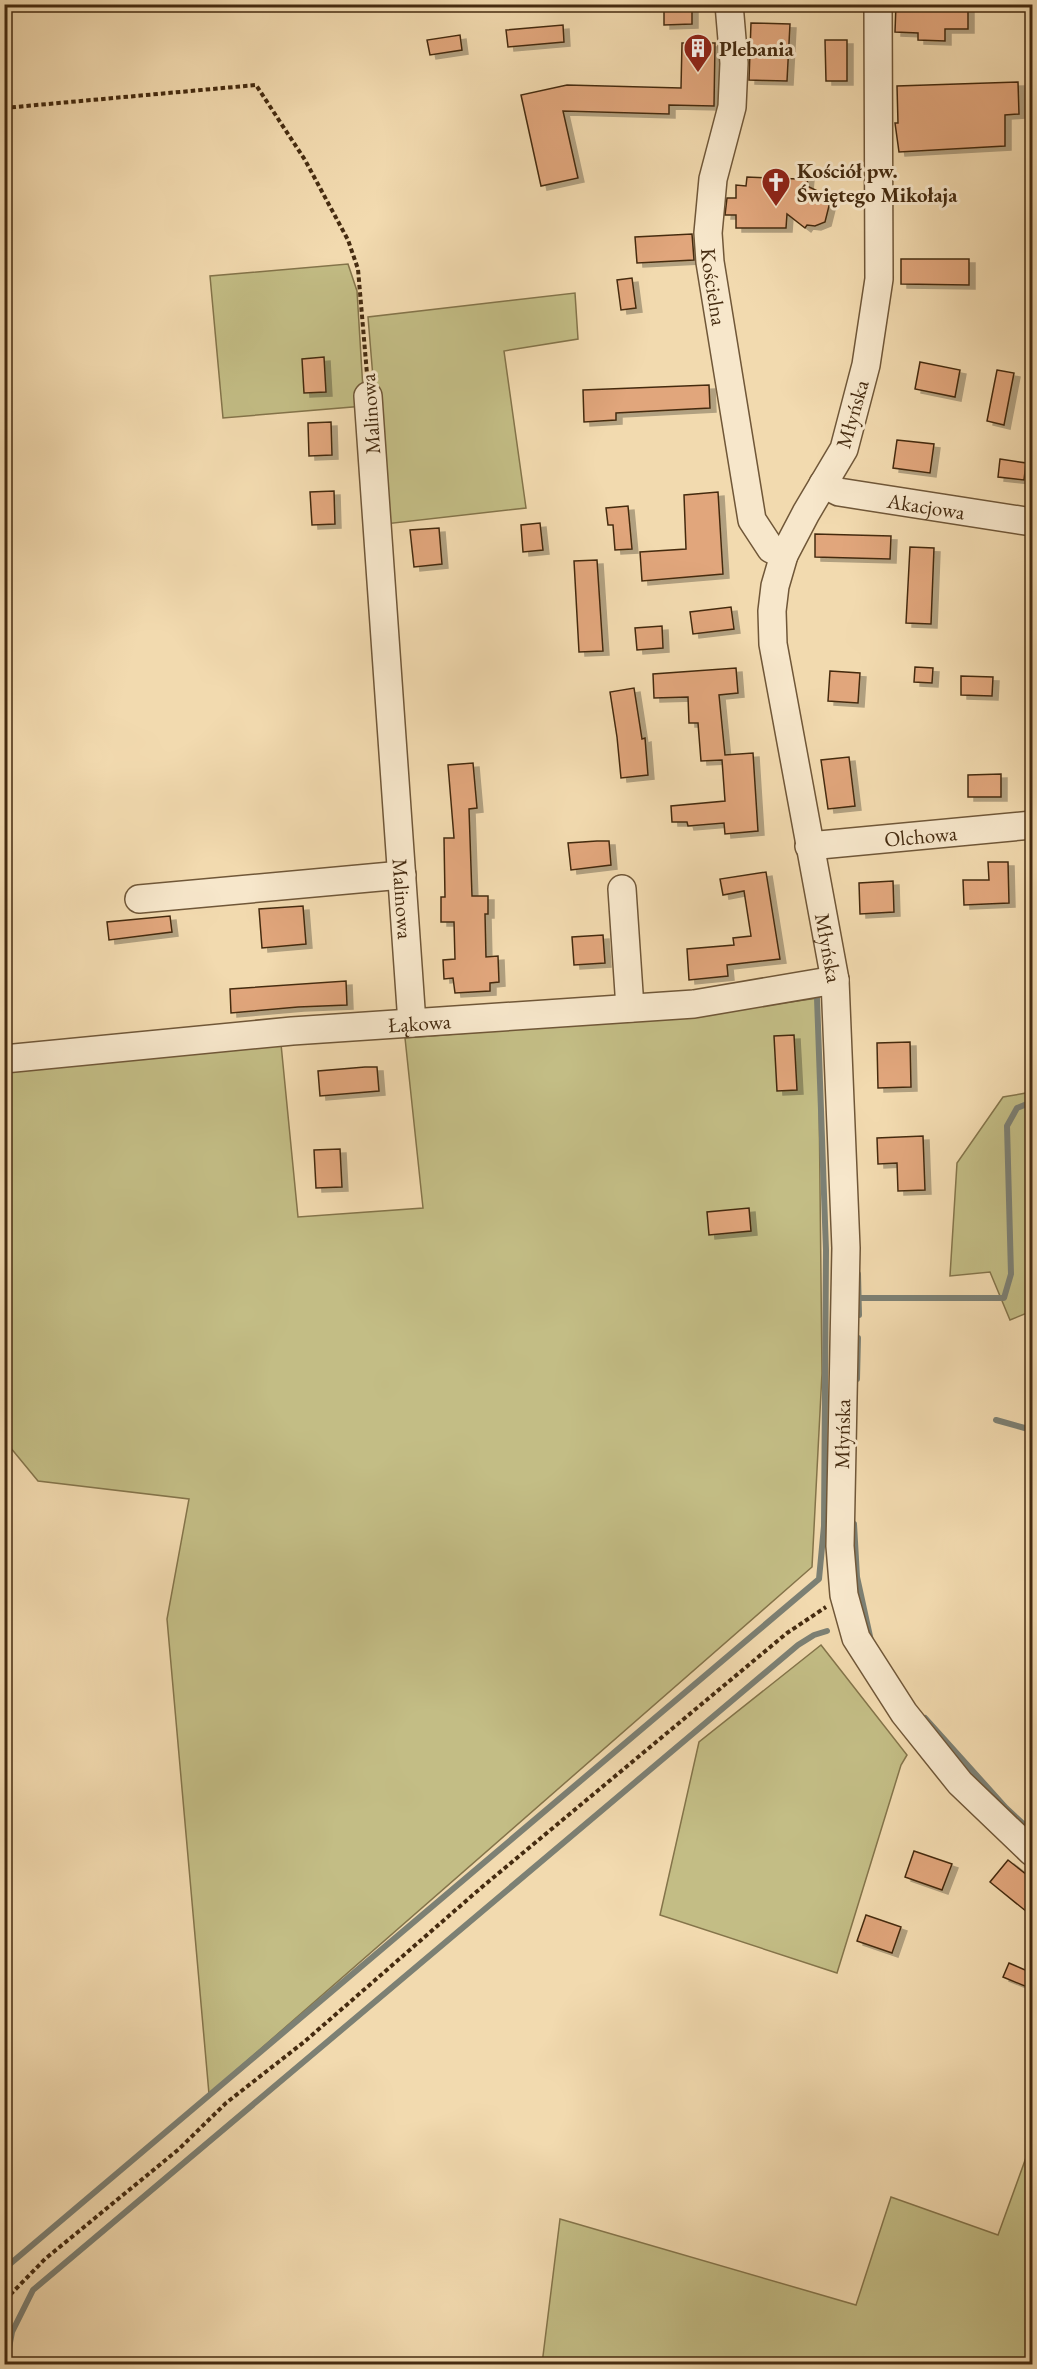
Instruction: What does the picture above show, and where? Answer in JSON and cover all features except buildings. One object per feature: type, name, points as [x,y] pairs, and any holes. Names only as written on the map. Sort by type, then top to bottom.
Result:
[{"type":"street","name":"Kościelna","points":[[729,4],[734,63],[732,107],[713,179],[708,233],[710,262],[752,520],[771,549],[784,555]]},
{"type":"street","name":"Młyńska","points":[[878,4],[879,279],[866,365],[844,449],[784,555],[775,586],[772,611],[773,644],[835,981],[846,1248],[840,1546],[844,1595],[856,1638],[904,1713],[960,1783],[1032,1852]]},
{"type":"street","name":"Malinowa","points":[[368,396],[412,1023]]},
{"type":"street","name":"Akacjowa","points":[[823,484],[839,492],[1032,522]]},
{"type":"street","name":"Olchowa","points":[[809,846],[1032,825]]},
{"type":"street","points":[[139,899],[402,875]]},
{"type":"street","points":[[622,889],[630,1008]]},
{"type":"street","name":"Łąkowa","points":[[4,1059],[292,1031],[694,1004],[835,981]]},
{"type":"path","name":"Malinowa","points":[[4,108],[256,85],[305,160],[348,240],[358,269],[368,396]]},
{"type":"path","points":[[4,2308],[6,2297],[45,2259],[179,2149],[226,2103],[304,2042],[491,1880],[787,1633],[844,1595]]},
{"type":"shaded area","points":[[348,264],[357,291],[364,406],[223,418],[210,276]]},
{"type":"shaded area","points":[[575,293],[578,339],[504,351],[526,508],[385,524],[368,317]]},
{"type":"shaded area","points":[[818,998],[822,1373],[812,1567],[209,2094],[167,1619],[189,1499],[38,1481],[5,1441],[4,1070],[281,1044],[298,1217],[423,1208],[405,1038],[698,1015]]},
{"type":"shaded area","points":[[1032,1092],[1032,1311],[1010,1320],[990,1272],[950,1276],[957,1163],[1003,1097]]},
{"type":"shaded area","points":[[821,1645],[907,1755],[901,1765],[837,1973],[660,1915],[699,1742]]},
{"type":"shaded area","points":[[1032,2141],[1032,2364],[542,2364],[560,2219],[856,2305],[891,2197],[998,2235]]},
{"type":"waterway","points":[[4,2269],[819,1579],[824,1526],[826,1250],[817,998]]},
{"type":"waterway","points":[[860,1298],[1004,1298],[1011,1274],[1007,1126],[1017,1108],[1032,1102]]},
{"type":"waterway","points":[[858,1274],[859,1315]]},
{"type":"waterway","points":[[857,1379],[858,1338]]},
{"type":"waterway","points":[[996,1420],[1032,1430]]},
{"type":"waterway","points":[[854,1524],[857,1577],[871,1641]]},
{"type":"waterway","points":[[6,2364],[12,2332],[33,2290],[798,1645],[814,1635],[827,1631]]},
{"type":"waterway","points":[[925,1718],[1006,1808],[1032,1832]]},
{"type":"place","name":"Plebania","points":[[698,74]]},
{"type":"place","name":"Kościół pw. Świętego Mikołaja","points":[[776,208]]}]
